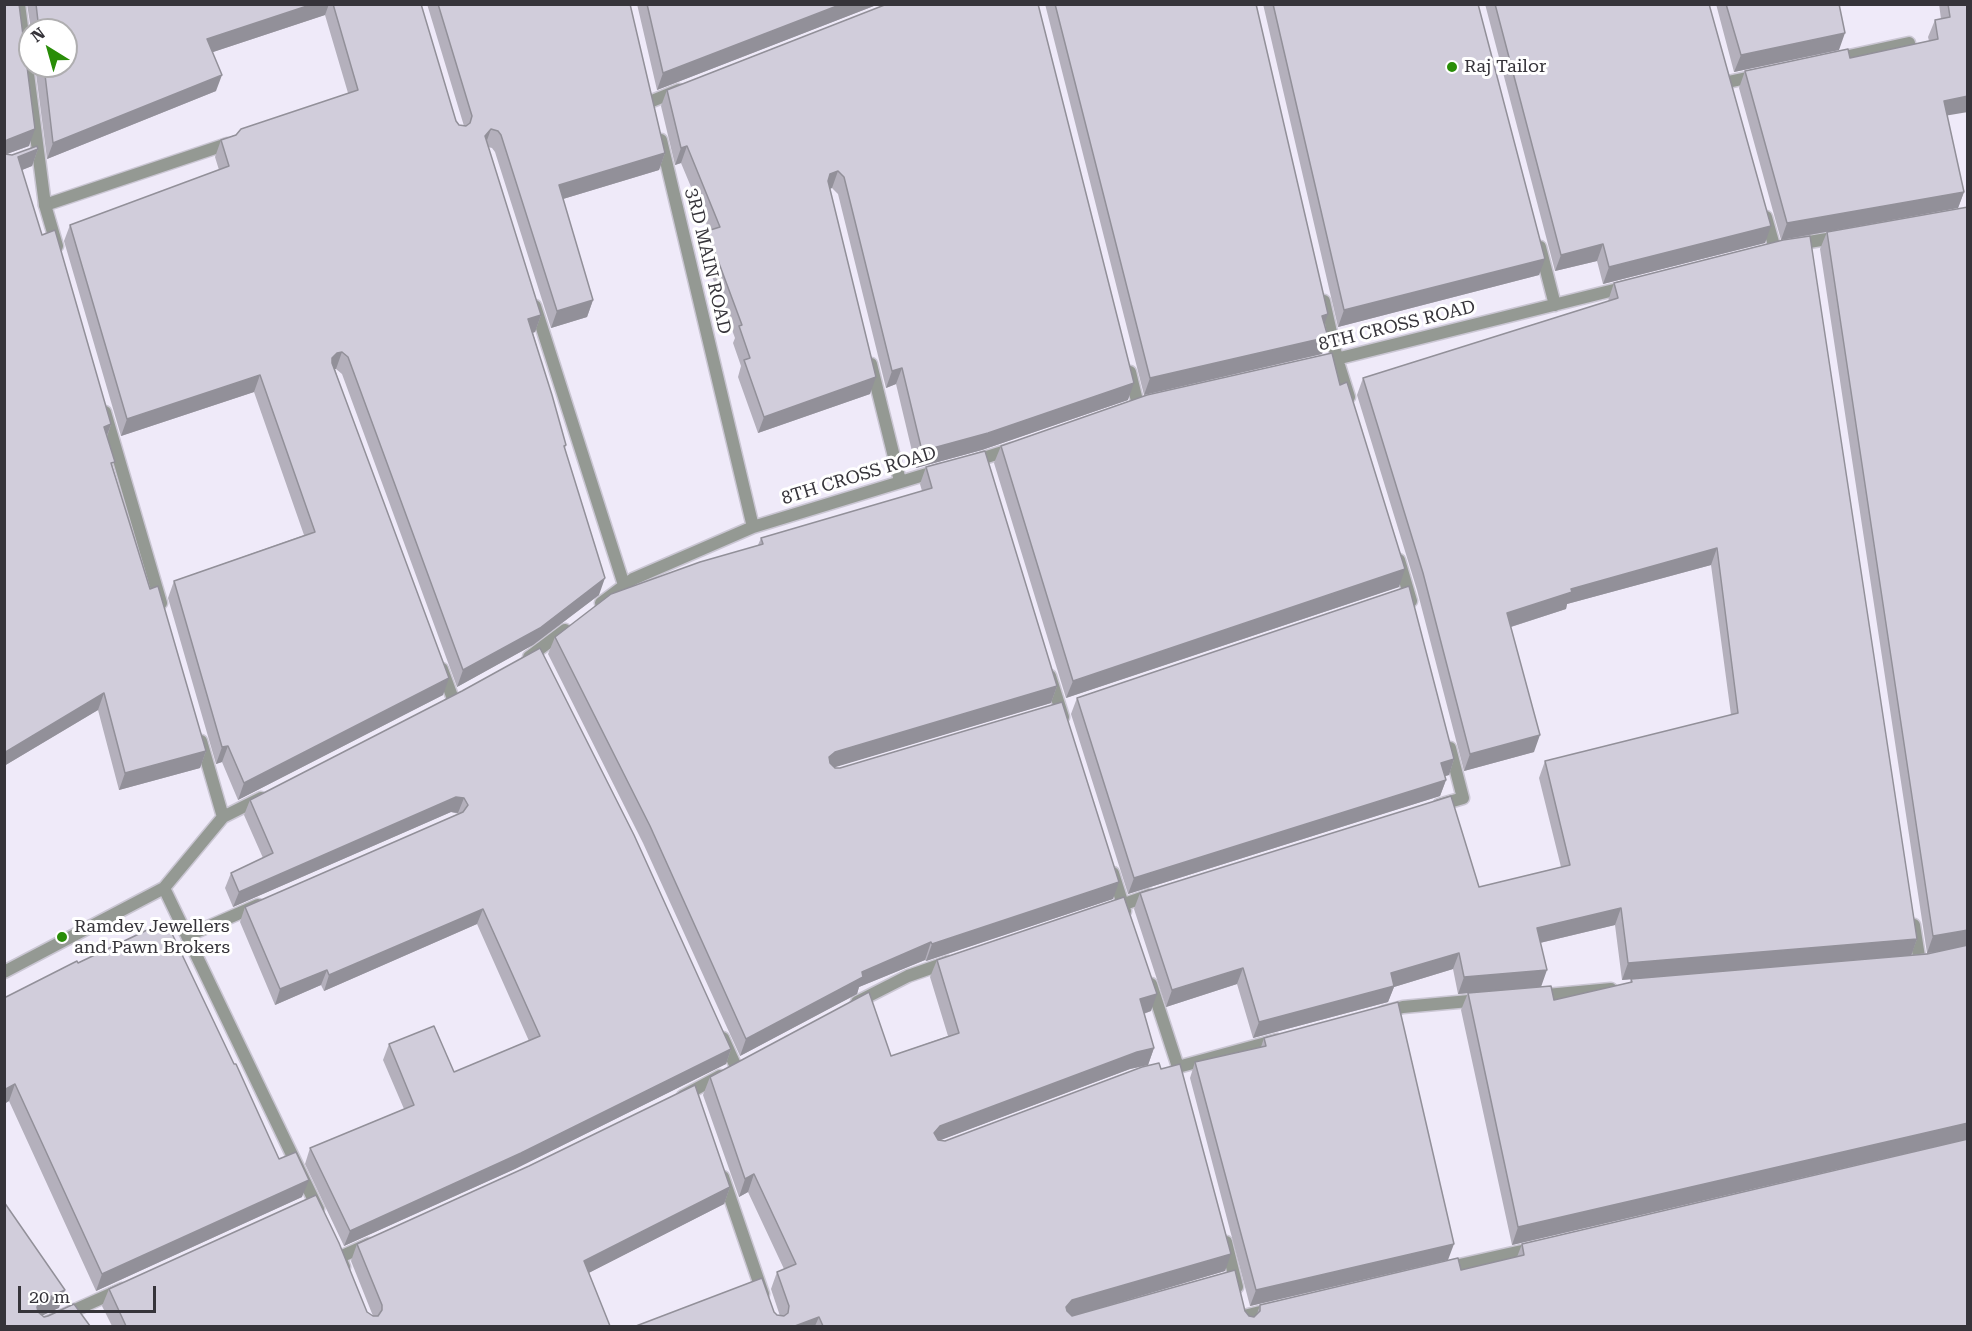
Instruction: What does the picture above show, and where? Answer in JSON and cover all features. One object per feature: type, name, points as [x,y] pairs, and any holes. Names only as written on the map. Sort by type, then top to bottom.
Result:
[{"type":"street","points":[[20,4],[32,154],[61,261]]},
{"type":"street","points":[[1819,62],[1909,43]]},
{"type":"street","points":[[1728,82],[1773,72]]},
{"type":"street","name":"3RD MAIN ROAD","points":[[696,84],[653,106],[753,526]]},
{"type":"street","points":[[45,205],[227,144]]},
{"type":"street","points":[[1762,204],[1769,250],[1812,248],[1856,234]]},
{"type":"street","points":[[1537,236],[1555,305]]},
{"type":"street","name":"8TH CROSS ROAD","points":[[1304,367],[1636,284]]},
{"type":"street","points":[[530,291],[624,585]]},
{"type":"street","points":[[1321,291],[1337,359],[1351,404]]},
{"type":"street","points":[[869,356],[900,481]]},
{"type":"street","points":[[1126,359],[1138,405]]},
{"type":"street","points":[[101,398],[164,613]]},
{"type":"street","name":"8TH CROSS ROAD","points":[[589,612],[633,579],[753,526],[958,465],[986,464],[1028,443]]},
{"type":"street","points":[[1395,547],[1403,594],[1415,615]]},
{"type":"street","points":[[519,662],[541,657],[572,625]]},
{"type":"street","points":[[437,655],[453,699]]},
{"type":"street","points":[[1047,663],[1067,731]]},
{"type":"street","points":[[197,726],[223,817]]},
{"type":"street","points":[[1428,808],[1462,798],[1448,741]]},
{"type":"street","points":[[4,972],[165,888],[223,817],[275,790]]},
{"type":"street","points":[[1109,861],[1131,927]]},
{"type":"street","points":[[165,888],[308,1203],[322,1220]]},
{"type":"street","points":[[1102,911],[1157,894]]},
{"type":"street","points":[[188,936],[273,899]]},
{"type":"street","points":[[1913,915],[1919,962]]},
{"type":"street","points":[[848,1008],[908,976],[963,958]]},
{"type":"street","points":[[1147,972],[1176,1071],[1290,1037]]},
{"type":"street","points":[[1520,997],[1626,988]]},
{"type":"street","points":[[1369,1016],[1403,1007],[1497,999]]},
{"type":"street","points":[[672,1101],[695,1096],[741,1064],[717,1025]]},
{"type":"street","points":[[720,1169],[767,1304]]},
{"type":"street","points":[[1223,1233],[1230,1279],[1243,1311],[1279,1308]]},
{"type":"street","points":[[348,1277],[338,1252],[382,1238]]},
{"type":"street","points":[[1431,1272],[1547,1245]]},
{"type":"street","points":[[39,1326],[134,1283]]},
{"type":"building","points":[[4,4],[19,4],[21,18],[18,18],[18,78],[28,78],[35,129],[4,142]]},
{"type":"building","points":[[36,4],[313,4],[207,39],[222,75],[53,143],[45,78],[78,78],[78,18],[38,18]]},
{"type":"building","points":[[333,4],[421,4],[456,121],[459,125],[466,126],[470,123],[472,116],[438,4],[630,4],[665,153],[559,185],[593,300],[557,311],[501,135],[498,131],[491,129],[485,136],[541,315],[528,319],[605,578],[540,628],[463,670],[348,357],[342,352],[337,353],[332,358],[332,363],[449,678],[244,783],[228,746],[222,747],[174,581],[315,532],[260,375],[127,419],[70,225],[229,166],[221,140],[236,135],[241,129],[358,90]]},
{"type":"building","points":[[647,4],[842,4],[663,73]]},
{"type":"building","points":[[887,4],[1038,4],[1134,383],[988,433],[922,451],[902,368],[892,371],[844,177],[838,171],[830,174],[828,181],[876,377],[764,417],[744,360],[750,358],[739,326],[742,325],[707,231],[720,227],[687,146],[681,148],[667,90]]},
{"type":"building","points":[[1055,4],[1256,4],[1328,314],[1322,316],[1328,337],[1150,378]]},
{"type":"building","points":[[1273,4],[1478,4],[1545,259],[1344,310]]},
{"type":"building","points":[[1495,4],[1709,4],[1771,226],[1609,267],[1603,244],[1561,255]]},
{"type":"building","points":[[1726,4],[1839,4],[1845,33],[1741,55]]},
{"type":"building","points":[[1948,4],[1968,4],[1968,96],[1944,101],[1964,192],[1787,223],[1745,71],[1848,49],[1850,58],[1938,39],[1935,20],[1950,17]]},
{"type":"building","points":[[37,146],[38,149],[18,157],[42,235],[55,230],[111,424],[104,427],[115,462],[111,463],[150,589],[158,586],[206,751],[125,773],[104,693],[4,753],[4,153],[12,155]]},
{"type":"building","points":[[1968,207],[1968,930],[1933,936],[1827,232]]},
{"type":"building","points":[[1810,236],[1917,939],[1628,963],[1621,908],[1537,928],[1547,970],[1464,977],[1459,953],[1391,973],[1394,986],[1259,1022],[1243,968],[1172,990],[1140,893],[1451,796],[1479,887],[1570,865],[1545,761],[1738,713],[1717,548],[1571,589],[1572,592],[1507,613],[1540,735],[1470,754],[1423,573],[1363,378],[1618,298],[1614,283],[1783,240]]},
{"type":"building","points":[[1332,353],[1340,385],[1347,382],[1405,569],[1073,681],[1001,446],[1147,395]]},
{"type":"building","points":[[985,451],[1057,686],[835,752],[829,757],[830,763],[835,768],[840,768],[1062,702],[1119,882],[932,944],[931,942],[862,972],[863,977],[746,1039],[650,826],[555,637],[611,594],[700,562],[763,544],[761,538],[932,488],[926,467]]},
{"type":"building","points":[[1409,586],[1454,759],[1441,763],[1446,780],[1134,878],[1077,698]]},
{"type":"building","points":[[540,648],[634,835],[731,1049],[521,1153],[350,1231],[310,1148],[414,1105],[389,1044],[434,1026],[454,1072],[540,1036],[483,909],[329,975],[327,970],[280,989],[245,907],[463,812],[468,805],[464,798],[456,797],[239,892],[231,873],[273,853],[250,800],[462,691]]},
{"type":"building","points":[[1124,897],[1157,994],[1140,999],[1154,1048],[1137,1052],[940,1126],[934,1133],[938,1140],[945,1141],[1142,1067],[1159,1063],[1161,1069],[1180,1064],[1231,1254],[1072,1300],[1066,1307],[1072,1316],[1235,1270],[1245,1311],[1249,1316],[1254,1317],[1260,1311],[1260,1305],[1458,1258],[1461,1270],[1524,1255],[1522,1244],[1968,1139],[1968,1326],[823,1326],[819,1317],[795,1326],[636,1326],[762,1278],[774,1312],[784,1316],[788,1313],[789,1306],[777,1272],[796,1264],[754,1174],[745,1179],[710,1077],[869,992],[891,1056],[959,1033],[937,960]]},
{"type":"building","points":[[166,921],[236,1064],[279,1159],[296,1152],[309,1180],[102,1274],[15,1084],[4,1090],[4,998],[77,961],[78,963]]},
{"type":"building","points":[[1968,945],[1968,1123],[1518,1227],[1468,993],[1551,986],[1554,1000],[1632,982],[1631,979],[1927,954]]},
{"type":"building","points":[[1398,1002],[1454,1244],[1256,1290],[1195,1062],[1266,1046],[1264,1038]]},
{"type":"building","points":[[695,1085],[730,1187],[584,1261],[610,1326],[126,1326],[109,1289],[316,1195],[339,1243],[367,1312],[378,1316],[382,1305],[357,1244],[529,1166]]},
{"type":"building","points":[[4,1202],[65,1290],[41,1301],[37,1307],[38,1312],[44,1317],[74,1304],[90,1326],[4,1326]]},
{"type":"place","name":"Raj Tailor","points":[[1452,67]]},
{"type":"place","name":"Ramdev Jewellers and Pawn Brokers","points":[[62,937]]}]
